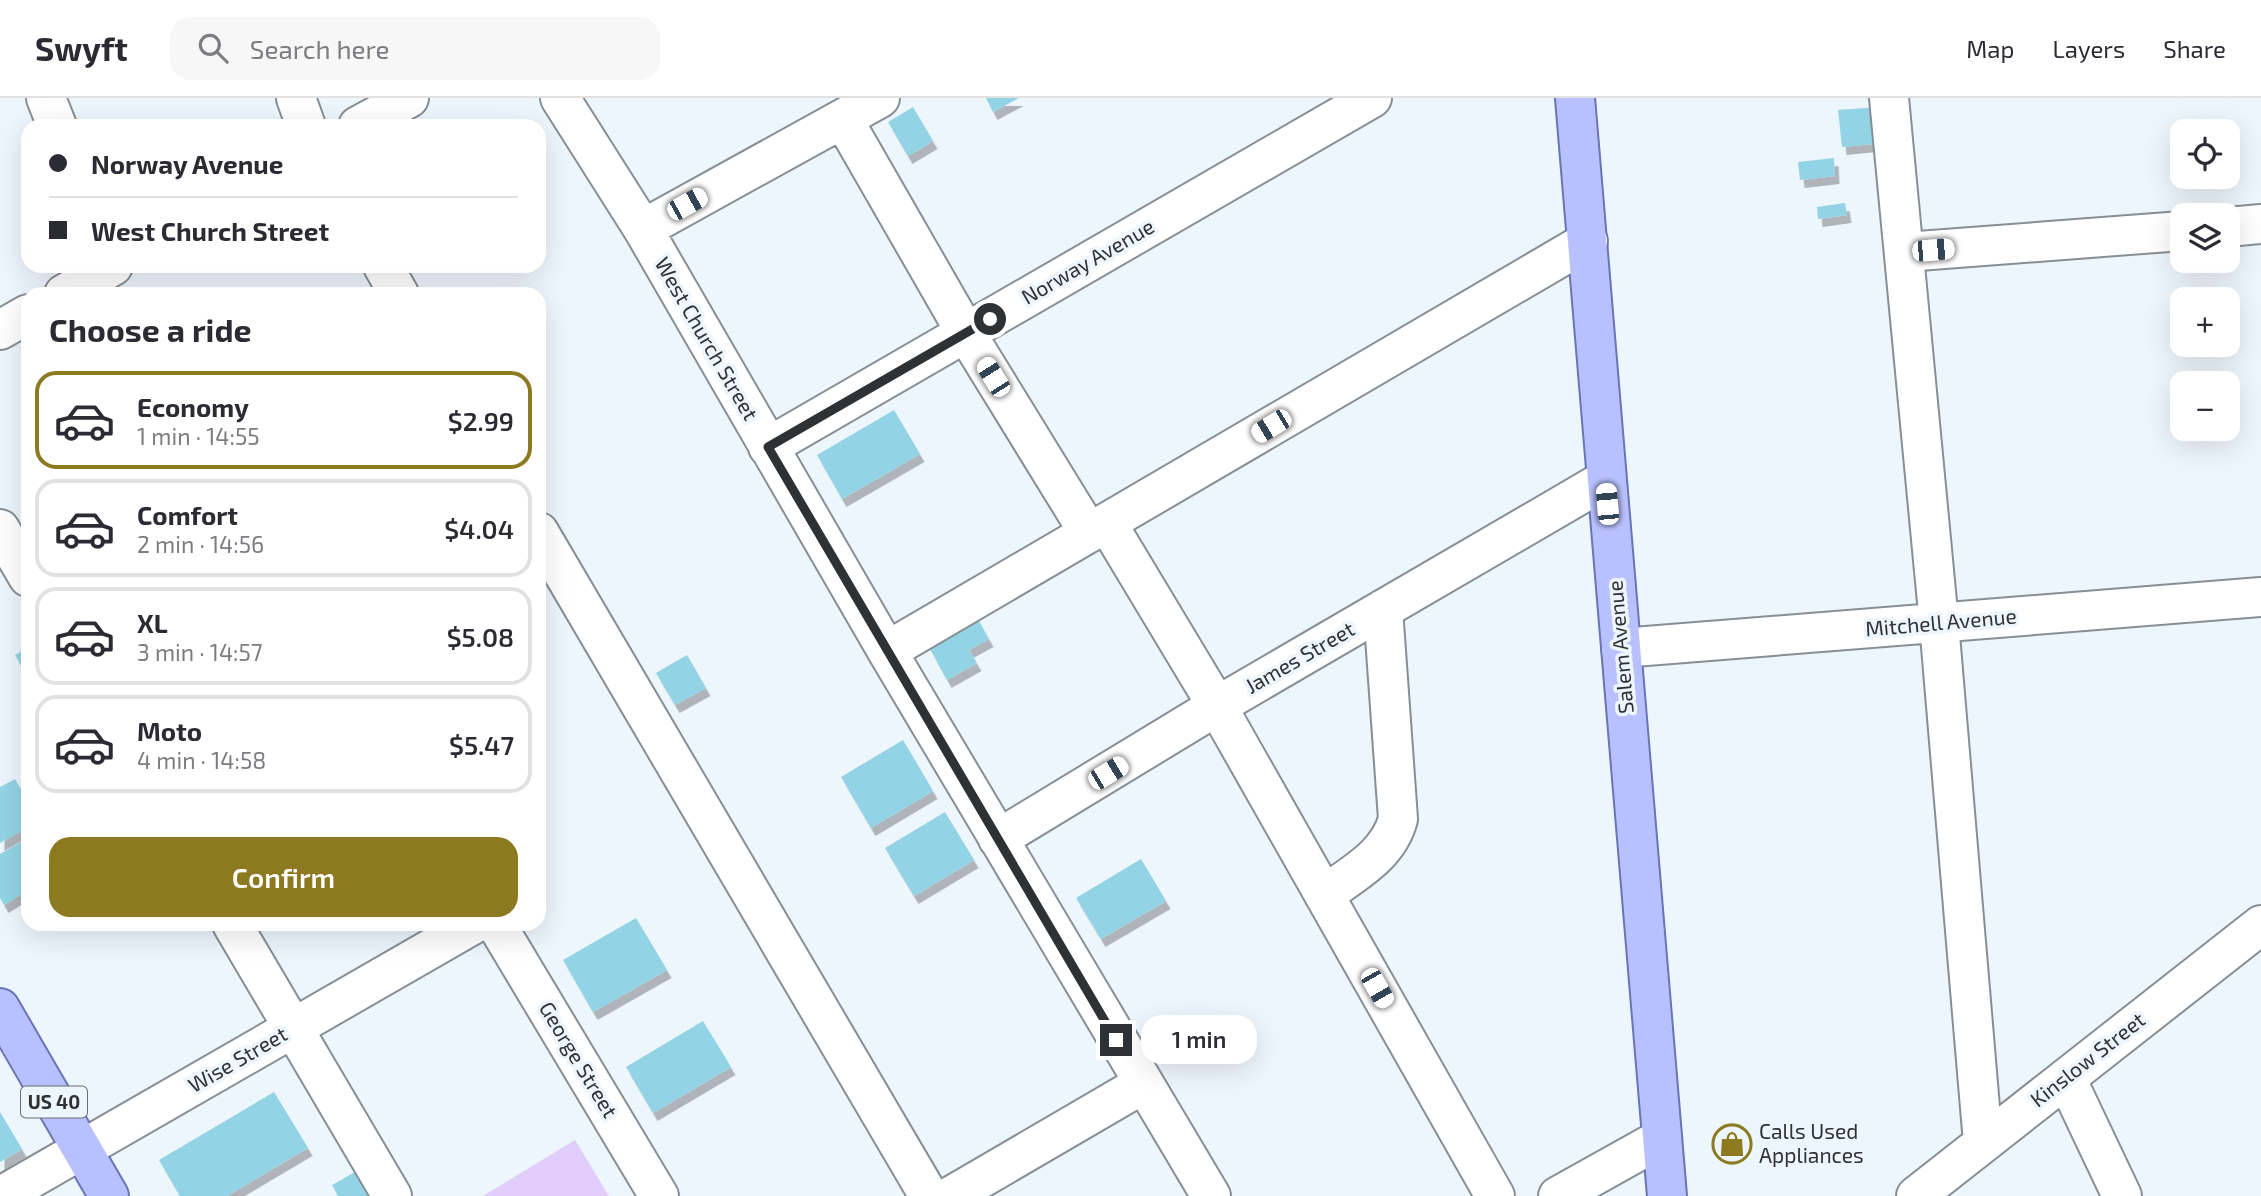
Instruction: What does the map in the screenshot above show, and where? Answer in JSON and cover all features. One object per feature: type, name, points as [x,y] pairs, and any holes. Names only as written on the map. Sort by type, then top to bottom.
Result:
[{"type":"main road","name":"Salem Avenue","points":[[1575,98],[1667,1196]]},
{"type":"main road","name":"US 40","points":[[0,1008],[109,1196]]},
{"type":"street","points":[[46,98],[54,119]]},
{"type":"street","points":[[296,98],[304,119]]},
{"type":"street","points":[[371,119],[409,98]]},
{"type":"street","name":"West Church Street","points":[[560,98],[643,229],[887,651],[1211,1196]]},
{"type":"street","points":[[643,229],[880,98]]},
{"type":"street","name":"Norway Avenue","points":[[768,447],[1372,98]]},
{"type":"street","points":[[1889,98],[1939,623],[1983,1143]]},
{"type":"street","points":[[843,119],[966,332],[1217,706],[1495,1196]]},
{"type":"street","points":[[2240,226],[2261,225]]},
{"type":"street","points":[[1905,252],[2170,232]]},
{"type":"street","points":[[887,651],[1588,241]]},
{"type":"street","points":[[82,287],[114,274]]},
{"type":"street","points":[[0,330],[21,318]]},
{"type":"street","name":"James Street","points":[[998,839],[1217,706],[1605,480]]},
{"type":"street","points":[[0,529],[21,565]]},
{"type":"street","points":[[546,544],[929,1196]]},
{"type":"street","name":"Mitchell Avenue","points":[[1622,648],[2261,597]]},
{"type":"street","points":[[1325,895],[1380,853],[1393,838],[1398,819],[1383,609]]},
{"type":"street","name":"Kinslow Street","points":[[1916,1196],[2261,925]]},
{"type":"street","points":[[236,931],[392,1196]]},
{"type":"street","name":"Wise Street","points":[[1,1196],[462,931]]},
{"type":"street","name":"George Street","points":[[500,931],[659,1196]]},
{"type":"street","points":[[2066,1078],[2122,1196]]},
{"type":"street","points":[[951,1196],[1143,1084]]},
{"type":"street","points":[[1558,1196],[1661,1138]]},
{"type":"shaded area","points":[[575,1140],[609,1196],[483,1196]]},
{"type":"building","points":[[986,98],[1019,98],[993,112]]},
{"type":"building","points":[[913,107],[933,141],[908,156],[888,122]]},
{"type":"building","points":[[1879,107],[1882,143],[1842,147],[1838,110]]},
{"type":"building","points":[[1834,158],[1835,176],[1800,180],[1798,162]]},
{"type":"building","points":[[1845,203],[1847,215],[1818,219],[1817,207]]},
{"type":"building","points":[[894,410],[920,454],[842,499],[817,455]]},
{"type":"building","points":[[972,609],[989,639],[969,650],[977,663],[947,680],[923,636]]},
{"type":"building","points":[[21,652],[21,666],[15,655]]},
{"type":"building","points":[[687,655],[706,688],[675,705],[656,673]]},
{"type":"building","points":[[903,740],[933,791],[871,828],[841,777]]},
{"type":"building","points":[[15,779],[21,789],[21,831],[0,843],[0,787]]},
{"type":"building","points":[[945,812],[974,860],[914,896],[885,848]]},
{"type":"building","points":[[21,842],[21,894],[4,905],[0,898],[0,854]]},
{"type":"building","points":[[1141,859],[1166,901],[1101,939],[1076,898]]},
{"type":"building","points":[[636,918],[667,970],[593,1012],[563,960]]},
{"type":"building","points":[[703,1021],[731,1067],[653,1113],[626,1067]]},
{"type":"building","points":[[274,1092],[308,1148],[227,1196],[180,1196],[159,1160]]},
{"type":"building","points":[[0,1112],[22,1149],[0,1162]]},
{"type":"building","points":[[362,1168],[378,1196],[338,1196],[332,1185]]},
{"type":"place","name":"Calls Used Appliances","points":[[1732,1144]]},
{"type":"route","points":[[990,319],[768,447],[1116,1040]]}]
